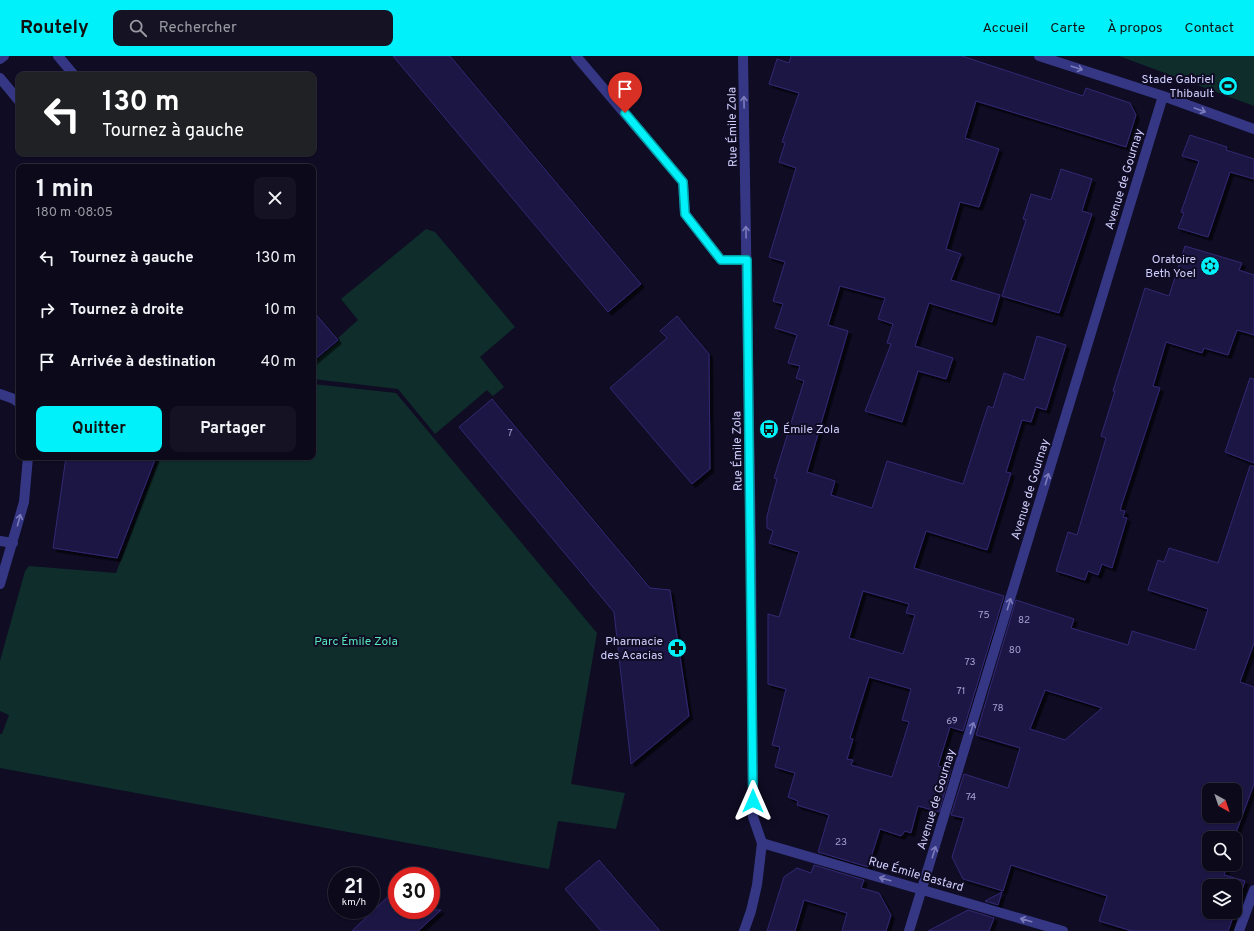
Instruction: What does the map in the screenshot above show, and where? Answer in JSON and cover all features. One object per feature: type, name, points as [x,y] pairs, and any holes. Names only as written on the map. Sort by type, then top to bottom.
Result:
[{"type":"street","points":[[0,59],[4,56]]},
{"type":"street","points":[[58,56],[71,72]]},
{"type":"street","points":[[576,56],[683,182],[685,214],[721,260],[747,260]]},
{"type":"street","name":"Rue Émile Zola","points":[[743,56],[747,260],[753,817],[762,844]]},
{"type":"street","points":[[1040,56],[1163,96],[1254,129]]},
{"type":"street","points":[[0,78],[16,97]]},
{"type":"street","name":"Avenue de Gournay","points":[[909,931],[923,890],[1163,96]]},
{"type":"street","points":[[0,394],[16,402]]},
{"type":"street","points":[[0,584],[24,502],[28,460]]},
{"type":"street","points":[[0,541],[13,543]]},
{"type":"street","points":[[744,931],[751,911],[757,885],[762,844]]},
{"type":"street","name":"Rue Émile Bastard","points":[[762,844],[1063,931]]},
{"type":"street","points":[[1239,931],[1254,890]]},
{"type":"green space","name":"Stade Gabriel Thibault","points":[[1119,56],[1254,56],[1254,106]]},
{"type":"green space","points":[[426,229],[435,232],[515,327],[480,357],[504,387],[493,396],[487,390],[435,434],[398,389],[316,379],[316,360],[340,340],[338,338],[358,320],[341,299]]},
{"type":"green space","name":"Parc Émile Zola","points":[[316,384],[396,393],[597,633],[571,784],[625,793],[616,829],[558,821],[549,869],[0,768],[0,734],[2,734],[9,715],[0,711],[0,661],[25,571],[29,566],[116,573],[159,460],[316,460]]},
{"type":"building","points":[[393,56],[450,56],[641,284],[608,312]]},
{"type":"building","points":[[791,56],[962,56],[1083,96],[1086,88],[1130,103],[1136,115],[1126,147],[976,101],[965,138],[999,149],[979,207],[960,202],[946,249],[961,254],[951,280],[1000,295],[992,322],[929,303],[915,346],[953,358],[946,379],[918,371],[902,422],[865,411],[891,344],[887,343],[893,324],[878,319],[885,298],[840,286],[828,325],[848,331],[807,472],[835,481],[831,495],[872,508],[887,461],[963,484],[988,406],[993,408],[1004,373],[1024,380],[1037,336],[1066,345],[1046,410],[1036,407],[1031,422],[1022,420],[1006,472],[1011,473],[987,550],[926,531],[914,568],[1004,596],[963,731],[950,727],[938,766],[951,770],[939,812],[918,806],[911,833],[905,831],[901,836],[880,829],[868,867],[818,852],[829,815],[797,805],[798,801],[788,797],[795,773],[775,767],[780,747],[772,745],[786,689],[768,684],[768,614],[779,617],[799,552],[769,543],[773,531],[767,528],[767,516],[777,479],[774,478],[804,381],[796,378],[800,366],[788,363],[797,335],[775,328],[783,304],[773,301],[785,262],[769,257],[796,168],[779,162],[785,143],[782,142],[799,93],[769,84],[777,59],[789,63]],"holes":[[[863,591],[909,604],[906,613],[915,615],[903,654],[849,638]],[[869,677],[911,689],[902,720],[909,722],[892,777],[851,765],[853,760],[847,759],[853,739],[850,738]]]},
{"type":"building","points":[[1190,135],[1227,147],[1226,150],[1254,159],[1254,179],[1230,172],[1208,237],[1178,228],[1184,213],[1181,212],[1199,161],[1182,156]]},
{"type":"building","points":[[1061,169],[1092,179],[1082,211],[1092,214],[1059,313],[1002,296],[1026,220],[1023,219],[1031,194],[1051,200]]},
{"type":"building","points":[[1185,246],[1242,263],[1239,270],[1254,275],[1254,335],[1237,330],[1228,355],[1204,348],[1202,353],[1166,342],[1153,386],[1160,388],[1120,510],[1125,511],[1123,517],[1127,518],[1112,568],[1102,564],[1098,575],[1088,571],[1085,580],[1056,571],[1068,532],[1077,535],[1106,438],[1101,436],[1115,391],[1113,391],[1145,288],[1169,296]]},
{"type":"building","points":[[316,314],[338,340],[316,358]]},
{"type":"building","points":[[677,316],[709,354],[710,469],[692,484],[610,388],[667,338],[660,331]]},
{"type":"building","points":[[1250,378],[1254,379],[1254,463],[1225,452]]},
{"type":"building","points":[[492,399],[650,588],[670,590],[689,716],[631,764],[614,612],[459,427]]},
{"type":"building","points":[[66,460],[155,460],[117,558],[53,548]]},
{"type":"building","points":[[1250,466],[1254,466],[1254,643],[1240,682],[1254,687],[1254,784],[1242,816],[1242,783],[1202,783],[1202,823],[1240,823],[1237,831],[1202,831],[1202,871],[1225,871],[1224,875],[1238,879],[1202,879],[1202,919],[1232,919],[1228,931],[1132,931],[1099,921],[1107,896],[1011,865],[1003,891],[963,879],[952,857],[964,818],[951,815],[964,774],[1008,788],[1020,748],[976,735],[1016,600],[1074,619],[1071,628],[1128,645],[1132,631],[1195,650],[1208,609],[1148,590],[1158,560],[1164,562],[1169,548],[1218,563]],"holes":[[[1045,690],[1102,708],[1065,740],[1030,729]]]},
{"type":"building","points":[[599,860],[660,931],[601,931],[565,889]]},
{"type":"building","points":[[814,865],[864,880],[861,888],[879,893],[891,915],[886,931],[842,931],[847,913],[804,900],[795,931],[767,931],[784,877],[797,868],[811,873]]},
{"type":"building","points":[[1242,880],[1245,881],[1242,890]]},
{"type":"building","points":[[1002,892],[998,905],[985,901]]},
{"type":"building","points":[[388,897],[388,919],[431,919],[418,931],[352,931],[365,919],[380,919],[380,904]]},
{"type":"building","points":[[968,910],[994,918],[989,931],[928,931]]},
{"type":"place","name":"Stade Gabriel Thibault","points":[[1228,86]]},
{"type":"place","name":"Oratoire Beth Yoel","points":[[1210,266]]},
{"type":"place","name":"Émile Zola","points":[[769,429]]},
{"type":"place","name":"Pharmacie des Acacias","points":[[677,648]]},
{"type":"route","points":[[625,113],[683,182],[685,214],[721,260],[747,260],[753,801]]}]
